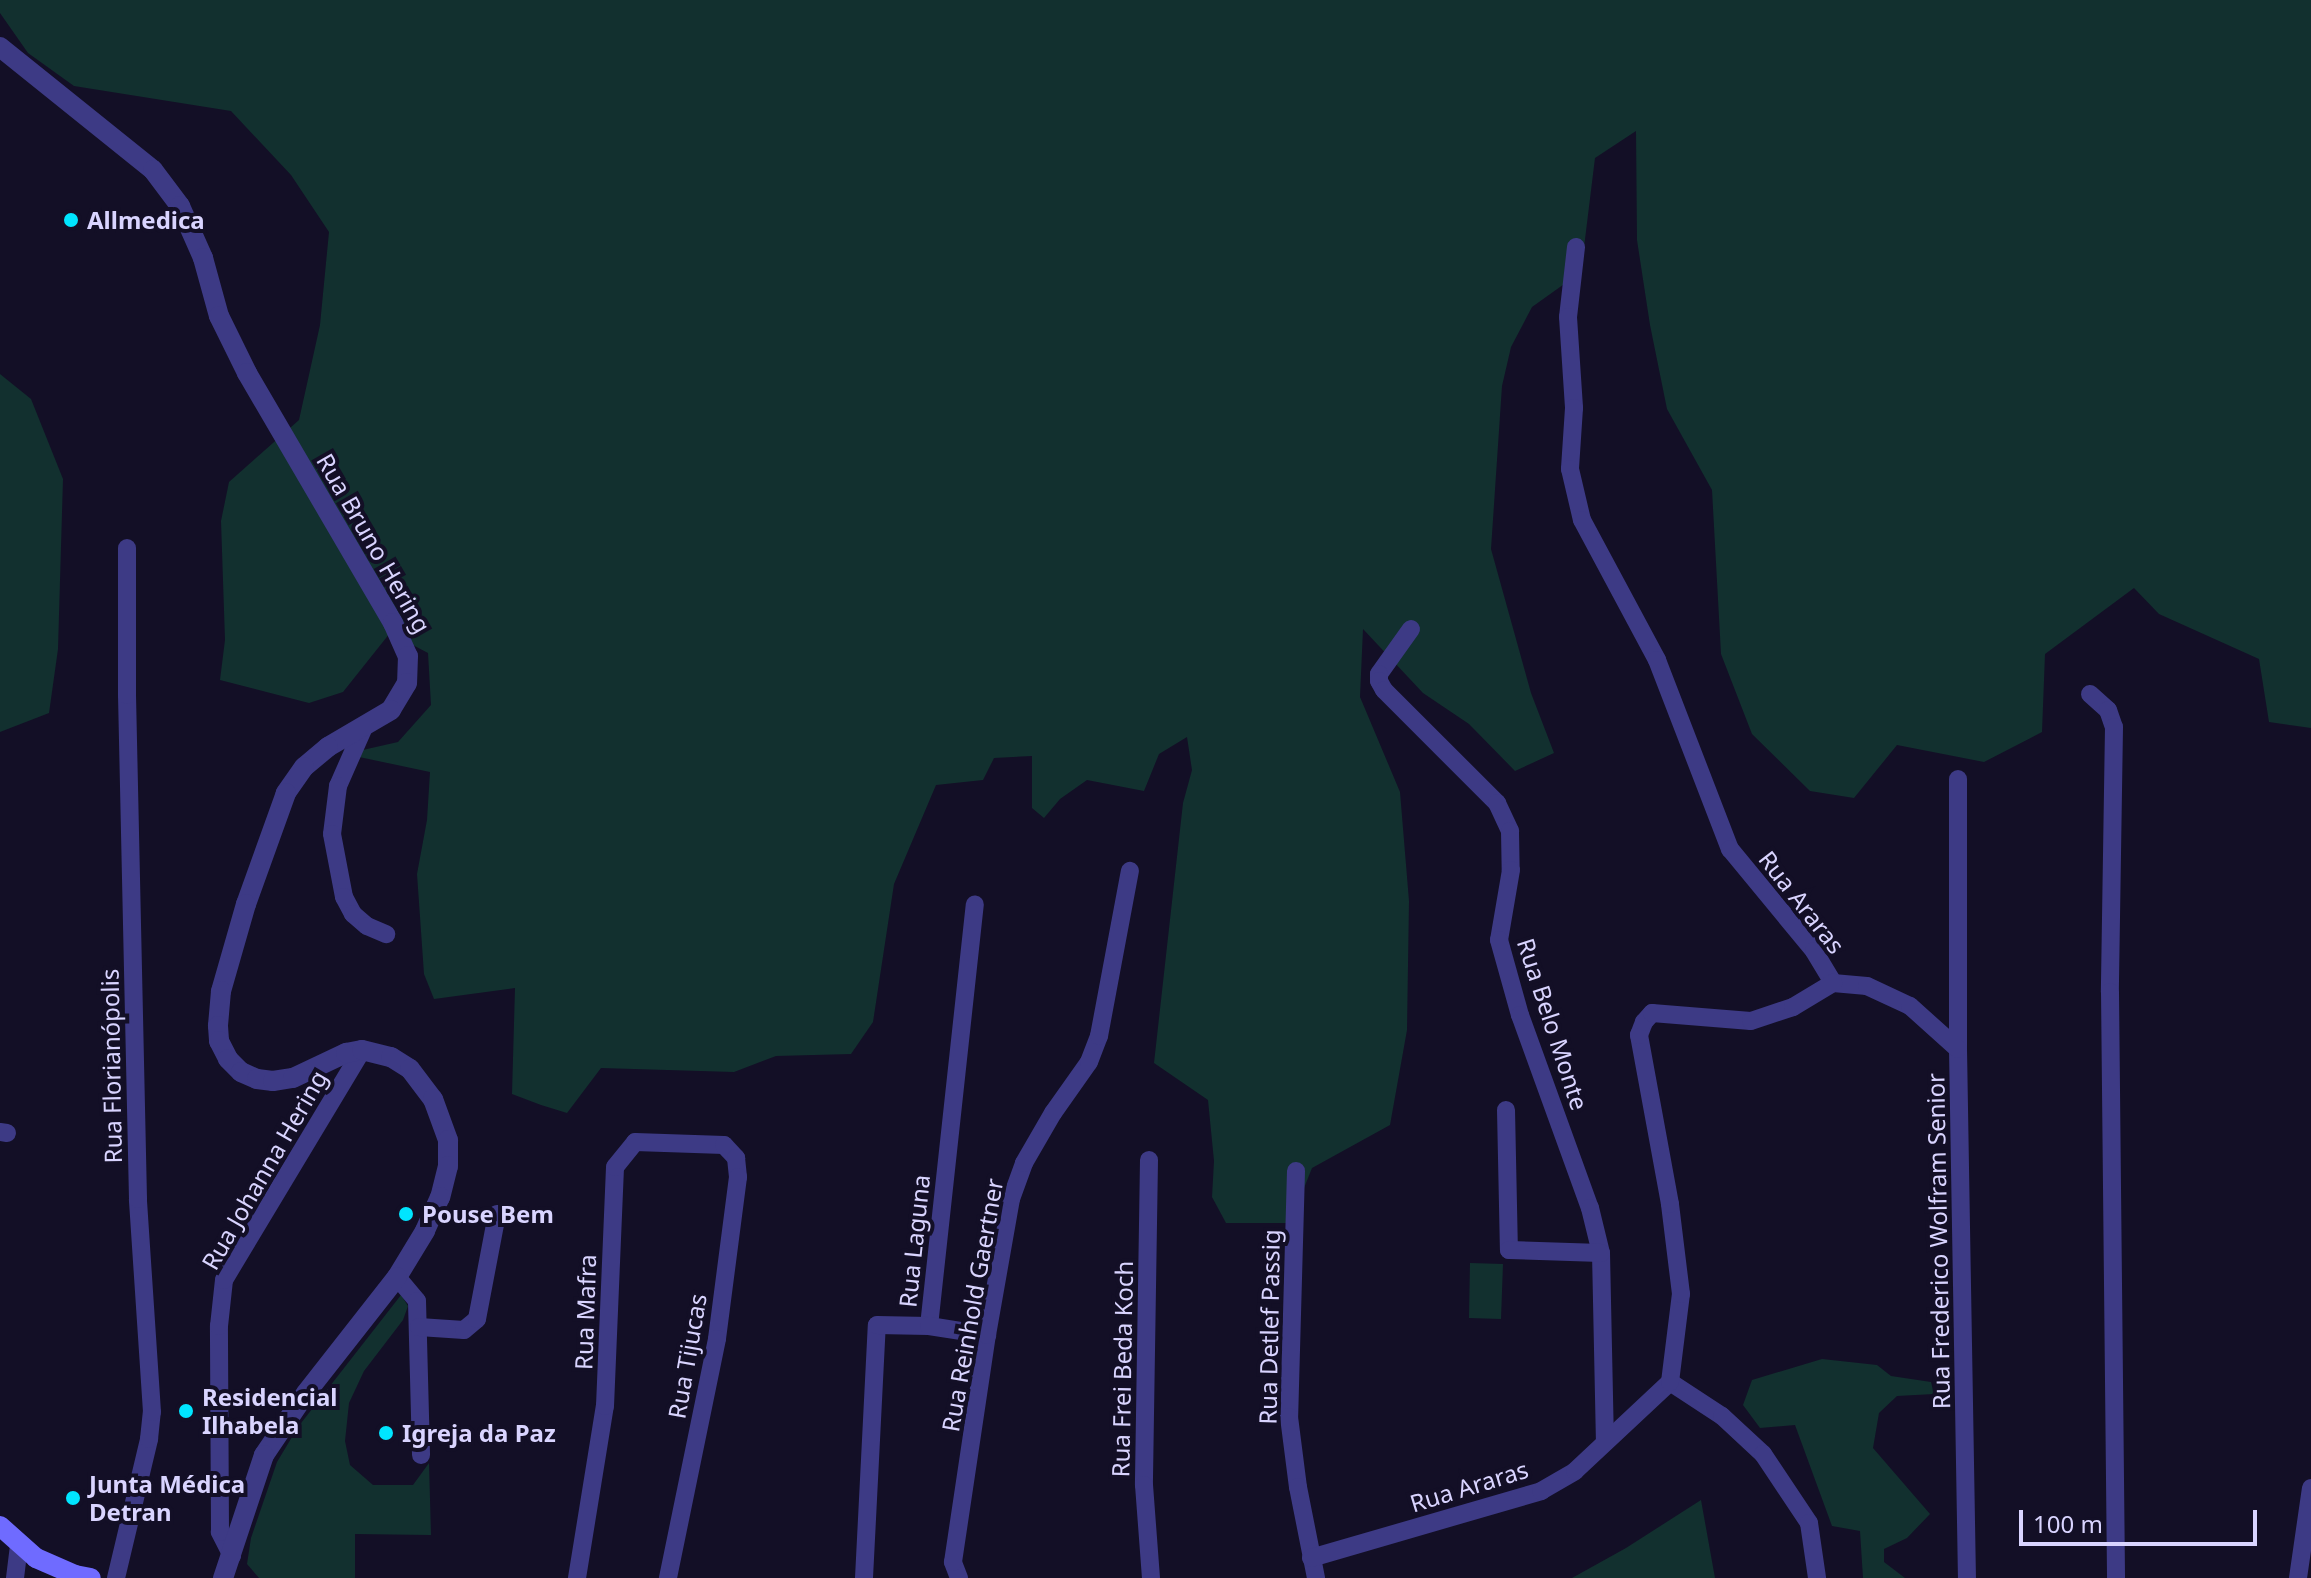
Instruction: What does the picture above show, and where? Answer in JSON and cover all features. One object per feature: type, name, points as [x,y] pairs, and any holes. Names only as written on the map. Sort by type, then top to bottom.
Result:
[{"type":"main road","points":[[0,1526],[19,1545],[54,1567],[91,1578]]},
{"type":"street","name":"Rua Bruno Hering","points":[[0,47],[153,170],[185,214],[203,258],[219,316],[247,373],[393,623],[408,656],[407,683],[391,710],[328,747],[304,767],[286,793],[246,904],[221,991],[219,1041],[228,1059],[241,1072],[257,1079],[273,1081],[293,1078],[346,1053],[362,1050]]},
{"type":"street","name":"Rua Araras","points":[[1311,1558],[1541,1491],[1575,1471],[1670,1382],[1681,1294],[1670,1204],[1639,1035],[1644,1022],[1652,1013],[1751,1021],[1793,1007],[1833,983],[1814,951],[1730,849],[1657,660],[1606,571],[1582,520],[1570,469],[1574,408],[1568,317],[1576,247]]},
{"type":"street","name":"Rua Florianópolis","points":[[116,1578],[149,1439],[152,1412],[138,1199],[127,695],[127,548]]},
{"type":"street","name":"Rua Belo Monte","points":[[1411,629],[1379,674],[1379,681],[1497,803],[1510,831],[1511,870],[1499,940],[1520,1015],[1590,1208],[1601,1253],[1605,1442]]},
{"type":"street","points":[[2090,694],[2108,710],[2114,727],[2110,992],[2116,1578]]},
{"type":"street","points":[[364,727],[338,786],[332,834],[344,897],[353,914],[367,926],[386,934]]},
{"type":"street","points":[[1958,779],[1958,1049]]},
{"type":"street","name":"Rua Reinhold Gaertner","points":[[959,1578],[953,1562],[1011,1199],[1024,1163],[1053,1113],[1089,1062],[1099,1036],[1130,871]]},
{"type":"street","name":"Rua Laguna","points":[[864,1578],[877,1325],[929,1326],[975,904]]},
{"type":"street","name":"Rua Frederico Wolfram Senior","points":[[1833,983],[1867,986],[1910,1006],[1958,1049],[1967,1578]]},
{"type":"street","points":[[232,1568],[250,1491],[264,1455],[306,1393],[397,1277],[440,1197],[448,1166],[448,1140],[433,1099],[410,1069],[391,1057],[362,1050]]},
{"type":"street","name":"Rua Johanna Hering","points":[[232,1568],[220,1532],[219,1326],[224,1280],[362,1050]]},
{"type":"street","points":[[1506,1110],[1509,1250],[1601,1253]]},
{"type":"street","name":"Rua Mafra","points":[[577,1578],[605,1406],[615,1167],[635,1142],[724,1145]]},
{"type":"street","name":"Rua Tijucas","points":[[668,1578],[717,1339],[738,1177],[736,1158],[724,1145]]},
{"type":"street","name":"Rua Frei Beda Koch","points":[[1149,1160],[1144,1485],[1151,1578]]},
{"type":"street","name":"Rua Detlef Passig","points":[[1296,1171],[1289,1417],[1316,1578]]},
{"type":"street","points":[[419,1327],[464,1330],[477,1319],[497,1214]]},
{"type":"street","points":[[397,1277],[417,1301],[421,1455]]},
{"type":"street","points":[[929,1326],[987,1335]]},
{"type":"street","points":[[1670,1382],[1722,1416],[1763,1454],[1809,1523],[1817,1578]]},
{"type":"street","points":[[2298,1578],[2311,1488]]},
{"type":"street","points":[[15,1578],[19,1545]]},
{"type":"green space","points":[[0,0],[2311,0],[2311,728],[2269,722],[2259,659],[2159,614],[2134,588],[2045,654],[2042,732],[1984,762],[1897,745],[1854,798],[1810,791],[1752,734],[1721,654],[1712,490],[1667,409],[1637,240],[1636,131],[1595,158],[1581,272],[1532,307],[1511,347],[1502,386],[1491,549],[1531,693],[1554,753],[1515,771],[1469,724],[1423,693],[1363,629],[1360,697],[1400,792],[1409,901],[1407,1030],[1390,1125],[1312,1168],[1290,1223],[1226,1223],[1212,1197],[1214,1161],[1208,1100],[1154,1063],[1183,803],[1192,770],[1187,737],[1159,754],[1144,791],[1087,780],[1060,799],[1044,818],[1032,808],[1032,756],[994,758],[983,780],[936,785],[894,884],[873,1022],[851,1054],[776,1056],[734,1072],[601,1068],[567,1113],[541,1105],[512,1094],[515,988],[434,999],[424,974],[417,874],[427,820],[430,772],[345,754],[398,742],[431,705],[428,653],[390,633],[343,692],[309,703],[220,680],[225,640],[221,521],[229,482],[299,420],[320,325],[329,232],[291,175],[231,111],[74,86],[28,53],[0,13]]},
{"type":"green space","points":[[0,374],[31,399],[63,479],[58,649],[49,713],[0,732]]},
{"type":"green space","points":[[1470,1263],[1503,1264],[1501,1319],[1469,1318]]},
{"type":"green space","points":[[401,1295],[408,1306],[403,1320],[364,1371],[349,1403],[345,1441],[350,1465],[373,1485],[413,1485],[429,1463],[431,1535],[355,1534],[355,1578],[259,1578],[247,1564],[251,1538],[277,1462],[298,1427]]},
{"type":"green space","points":[[1822,1359],[1877,1365],[1891,1376],[1931,1382],[1934,1394],[1897,1396],[1879,1413],[1873,1448],[1930,1514],[1907,1538],[1884,1549],[1884,1562],[1905,1578],[1863,1578],[1860,1531],[1832,1526],[1795,1425],[1760,1428],[1743,1405],[1752,1380]]},
{"type":"green space","points":[[1701,1500],[1715,1578],[1572,1578],[1626,1548]]},
{"type":"place","name":"Allmedica","points":[[71,220]]},
{"type":"place","name":"Pouse Bem","points":[[406,1214]]},
{"type":"place","name":"Residencial Ilhabela","points":[[186,1411]]},
{"type":"place","name":"Igreja da Paz","points":[[386,1433]]},
{"type":"place","name":"Junta Médica Detran","points":[[73,1498]]}]
